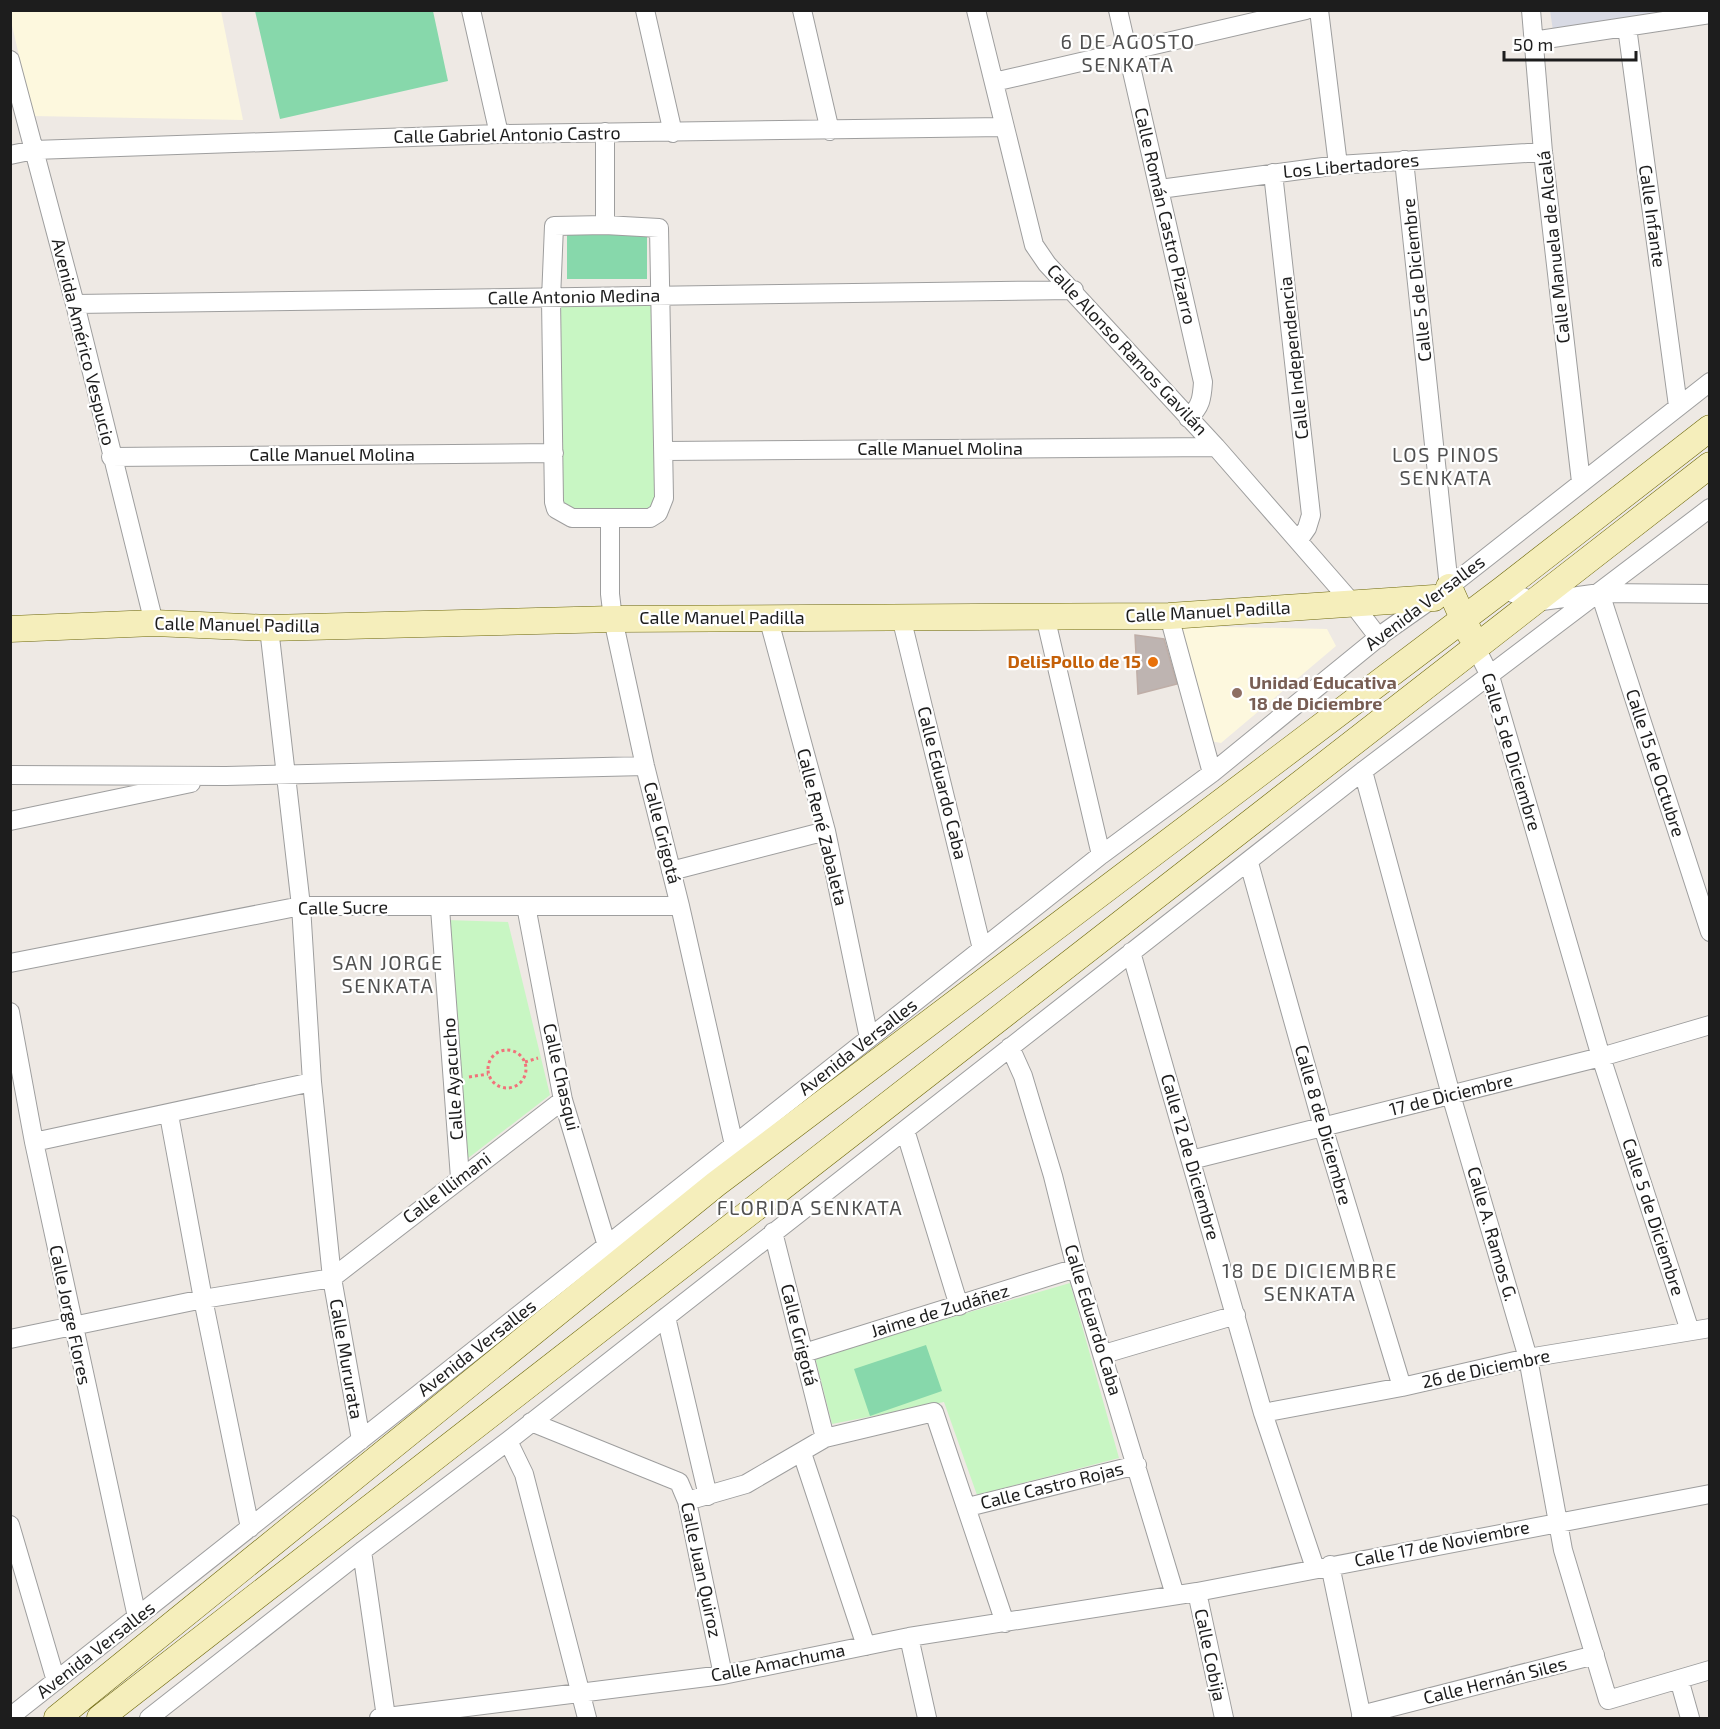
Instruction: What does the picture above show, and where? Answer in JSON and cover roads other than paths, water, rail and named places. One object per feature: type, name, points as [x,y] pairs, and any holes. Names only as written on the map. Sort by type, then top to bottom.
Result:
[{"type":"street","points":[[471,10],[499,134]]},
{"type":"street","points":[[645,10],[673,134]]},
{"type":"street","points":[[802,10],[830,131]]},
{"type":"street","name":"Calle Alonso Ramos Gavilán","points":[[976,10],[1034,245],[1047,264],[1216,447],[1353,604],[1379,638]]},
{"type":"street","name":"Calle Román Castro Pizarro","points":[[1118,10],[1203,382],[1202,401],[1197,410],[1188,418]]},
{"type":"street","points":[[994,82],[1128,53],[1250,17],[1306,10]]},
{"type":"street","points":[[1319,10],[1338,165]]},
{"type":"street","name":"Calle Manuela de Alcalá","points":[[1531,10],[1543,152],[1581,482]]},
{"type":"street","points":[[1533,41],[1710,15]]},
{"type":"street","name":"Calle Infante","points":[[1627,27],[1678,406]]},
{"type":"street","name":"Avenida Américo Vespucio","points":[[10,60],[75,304],[111,457],[154,623]]},
{"type":"street","name":"Calle Gabriel Antonio Castro","points":[[10,155],[34,150],[499,134],[604,132],[673,134],[1004,127]]},
{"type":"street","points":[[604,132],[605,225]]},
{"type":"street","name":"Los Libertadores","points":[[1160,189],[1338,165],[1543,152]]},
{"type":"street","name":"Calle 5 de Diciembre","points":[[1404,160],[1441,593],[1463,619],[1490,676],[1601,1057],[1690,1331]]},
{"type":"street","name":"Calle Independencia","points":[[1273,173],[1311,514],[1307,528],[1298,541]]},
{"type":"street","points":[[605,225],[659,228],[664,498],[658,513],[650,518],[572,518],[556,509],[554,502],[551,298],[554,226],[605,225]]},
{"type":"street","name":"Calle Antonio Medina","points":[[75,304],[1074,291]]},
{"type":"street","name":"Avenida Versalles","points":[[10,1717],[1101,855],[1212,773],[1379,638],[1441,593],[1710,382]]},
{"type":"street","name":"Avenida Versalles","points":[[57,1719],[716,1184],[1503,589],[1710,428]]},
{"type":"street","name":"Calle Manuel Molina","points":[[664,451],[1216,447]]},
{"type":"street","name":"Calle Manuel Molina","points":[[111,457],[554,453]]},
{"type":"street","points":[[100,1719],[1710,465]]},
{"type":"street","points":[[149,1719],[362,1551],[508,1441],[1131,952],[1249,863],[1363,771],[1710,508]]},
{"type":"street","name":"Calle Grigotá","points":[[610,519],[610,594],[613,619],[734,1145]]},
{"type":"street","points":[[1503,589],[1535,602],[1600,593],[1710,594]]},
{"type":"street","name":"Calle Manuel Padilla","points":[[10,629],[154,623],[269,628],[613,619],[1169,616],[1353,604],[1441,593]]},
{"type":"street","name":"Calle 15 de Octubre","points":[[1600,593],[1710,932]]},
{"type":"street","points":[[1045,616],[1101,855]]},
{"type":"street","points":[[1169,616],[1212,773]]},
{"type":"street","name":"Calle René Zabaleta","points":[[768,617],[826,831],[870,1038]]},
{"type":"street","name":"Calle Eduardo Caba","points":[[901,617],[982,949]]},
{"type":"street","name":"Calle Mururata","points":[[269,628],[301,906],[312,1082],[332,1278],[361,1440]]},
{"type":"street","points":[[10,775],[226,776],[645,766]]},
{"type":"street","name":"Calle A. Ramos G.","points":[[1363,771],[1451,1095],[1528,1359],[1563,1550],[1608,1700],[1679,1679]]},
{"type":"street","points":[[10,821],[226,776]]},
{"type":"street","points":[[671,871],[826,831]]},
{"type":"street","name":"Calle 8 de Diciembre","points":[[1249,863],[1323,1127],[1402,1387]]},
{"type":"street","name":"Calle Sucre","points":[[10,963],[301,906],[440,908],[680,906]]},
{"type":"street","name":"Calle Chasqui","points":[[526,906],[563,1100],[607,1246]]},
{"type":"street","name":"Calle Ayacucho","points":[[440,908],[460,1178]]},
{"type":"street","name":"Calle 12 de Diciembre","points":[[1131,952],[1263,1413],[1322,1567],[1361,1717]]},
{"type":"street","name":"Calle Jorge Flores","points":[[10,1011],[72,1326],[137,1617]]},
{"type":"street","name":"17 de Diciembre","points":[[1191,1160],[1601,1057],[1710,1025]]},
{"type":"street","name":"Calle Eduardo Caba","points":[[1010,1047],[1023,1076],[1053,1176],[1076,1268],[1104,1354],[1175,1595]]},
{"type":"street","points":[[34,1142],[169,1115],[312,1082]]},
{"type":"street","name":"Calle Illimani","points":[[332,1278],[563,1100]]},
{"type":"street","points":[[169,1115],[203,1299],[250,1528]]},
{"type":"street","points":[[905,1130],[959,1306]]},
{"type":"street","name":"Calle Grigotá","points":[[773,1232],[825,1438]]},
{"type":"street","name":"Jaime de Zudáñez","points":[[804,1353],[1076,1268]]},
{"type":"street","points":[[10,1339],[203,1299],[332,1278]]},
{"type":"street","points":[[1104,1354],[1236,1315]]},
{"type":"street","points":[[666,1317],[708,1496]]},
{"type":"street","name":"26 de Diciembre","points":[[1263,1413],[1402,1387],[1528,1359],[1710,1328]]},
{"type":"street","points":[[687,1501],[746,1484],[825,1438],[934,1412],[968,1507],[1005,1623]]},
{"type":"street","name":"Calle Juan Quiroz","points":[[531,1422],[679,1482],[687,1501],[723,1675]]},
{"type":"street","points":[[508,1441],[524,1474],[587,1719]]},
{"type":"street","points":[[802,1453],[866,1646]]},
{"type":"street","name":"Calle Castro Rojas","points":[[968,1507],[1137,1465]]},
{"type":"street","name":"Calle 17 de Noviembre","points":[[1175,1595],[1710,1494]]},
{"type":"street","points":[[10,1525],[56,1682]]},
{"type":"street","points":[[362,1551],[382,1718]]},
{"type":"street","name":"Calle Cobija","points":[[1197,1592],[1224,1719]]},
{"type":"street","name":"Calle Amachuma","points":[[382,1718],[582,1695],[723,1675],[909,1637],[1175,1595]]},
{"type":"street","points":[[909,1637],[927,1719]]},
{"type":"street","name":"Calle Hernán Siles","points":[[1361,1717],[1595,1656]]},
{"type":"street","points":[[1690,1719],[1679,1679],[1710,1670]]},
{"type":"place","name":"DelisPollo de 15","points":[[1153,662]]},
{"type":"place","name":"Unidad Educativa 18 de Diciembre","points":[[1237,693]]},
{"type":"district","name":"6 DE AGOSTO SENKATA","points":[[1128,54]]},
{"type":"district","name":"LOS PINOS SENKATA","points":[[1446,466]]},
{"type":"district","name":"SAN JORGE SENKATA","points":[[388,974]]},
{"type":"district","name":"FLORIDA SENKATA","points":[[810,1208]]},
{"type":"district","name":"18 DE DICIEMBRE SENKATA","points":[[1310,1282]]}]
